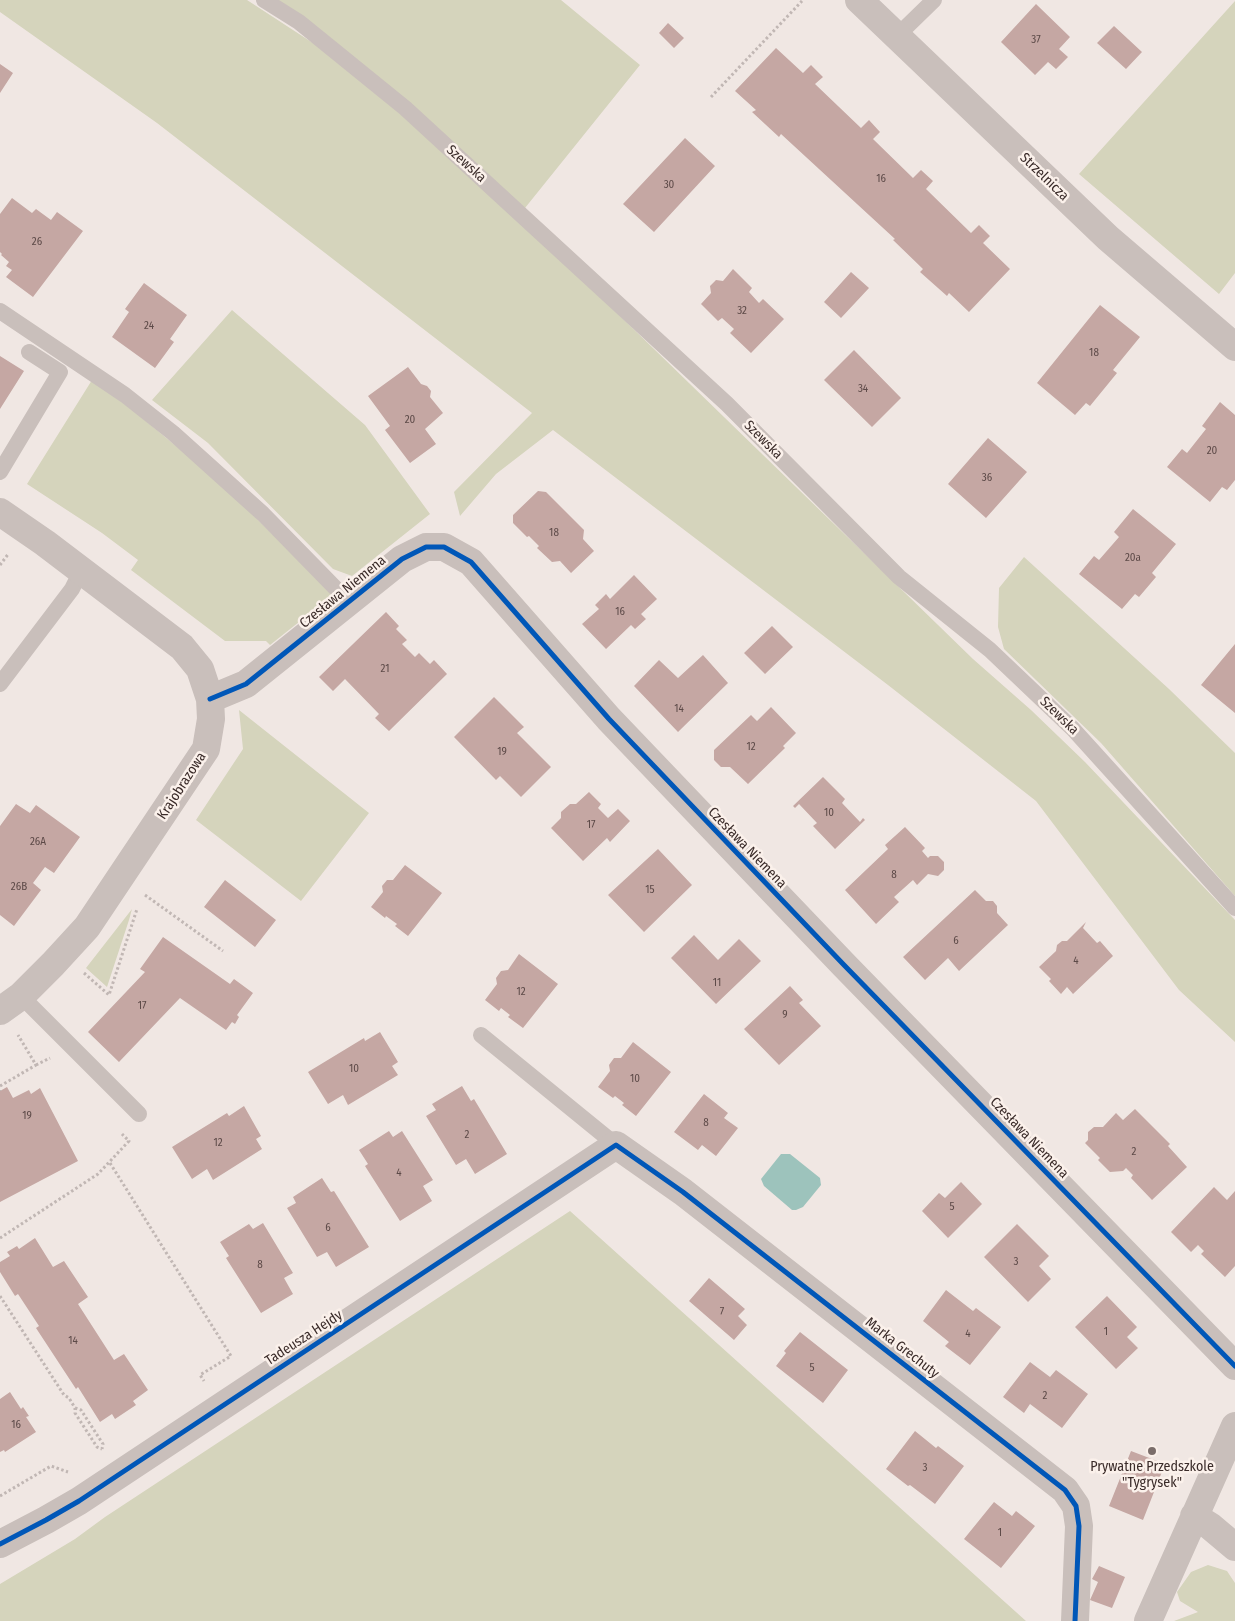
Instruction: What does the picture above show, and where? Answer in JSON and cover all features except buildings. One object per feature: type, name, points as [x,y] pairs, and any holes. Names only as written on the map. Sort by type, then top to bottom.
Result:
[{"type":"street","name":"Strzelnicza","points":[[859,0],[1108,238],[1235,347]]},
{"type":"street","name":"Krajobrazowa","points":[[0,512],[45,543],[182,647],[200,669],[210,699],[211,719],[206,749],[87,927],[12,1012]]},
{"type":"street","name":"Czesława Niemena","points":[[210,699],[246,684],[402,559],[426,547],[444,547],[470,562],[616,727],[844,965],[1235,1366]]},
{"type":"street","name":"Tadeusza Hejdy","points":[[0,1544],[79,1501],[616,1145]]},
{"type":"street","name":"Marka Grechuty","points":[[616,1145],[691,1198],[1065,1490],[1076,1506],[1080,1526],[1075,1621]]},
{"type":"street","points":[[1148,1621],[1235,1426]]},
{"type":"street","points":[[1194,1516],[1235,1546]]},
{"type":"lane","name":"Szewska","points":[[264,0],[299,22],[405,108],[727,404],[900,577],[990,650],[1074,730],[1235,908]]},
{"type":"lane","points":[[897,36],[934,0]]},
{"type":"lane","points":[[0,311],[125,395],[173,433],[263,514],[349,602]]},
{"type":"lane","points":[[0,472],[60,372],[29,352]]},
{"type":"lane","points":[[0,684],[72,589],[81,571]]},
{"type":"lane","points":[[12,1012],[139,1114]]},
{"type":"lane","points":[[481,1035],[616,1145]]},
{"type":"path","points":[[711,97],[802,2]]},
{"type":"path","points":[[93,980],[109,995],[142,892],[222,951]]},
{"type":"path","points":[[0,1086],[36,1066],[12,1012]]},
{"type":"path","points":[[0,1238],[98,1174],[110,1163],[129,1141],[117,1128]]},
{"type":"path","points":[[110,1163],[231,1356],[200,1375],[205,1383]]},
{"type":"path","points":[[0,1296],[64,1395],[69,1398],[75,1408],[75,1413],[97,1447]]},
{"type":"path","points":[[75,1408],[81,1410],[103,1444],[102,1449]]},
{"type":"green space","points":[[0,0],[247,0],[342,62],[405,117],[618,314],[973,659],[1031,710],[1085,762],[1235,920],[1235,1042],[1179,990],[1036,801],[888,685],[553,430],[496,474],[460,516],[454,492],[532,413],[157,123],[0,12]]},
{"type":"green space","points":[[276,0],[561,0],[640,65],[525,208]]},
{"type":"green space","points":[[1235,1],[1235,273],[1219,294],[1079,174]]},
{"type":"green space","points":[[232,310],[365,425],[430,514],[352,576],[333,569],[208,443],[152,400]]},
{"type":"green space","points":[[92,380],[123,402],[224,486],[333,595],[270,645],[266,641],[225,641],[131,570],[138,560],[102,533],[27,484]]},
{"type":"green space","points":[[1024,557],[1169,689],[1235,753],[1235,896],[1101,743],[1004,649],[998,627],[999,588]]},
{"type":"green space","points":[[239,710],[369,813],[301,901],[196,820],[243,749]]},
{"type":"green space","points":[[132,909],[129,920],[107,987],[86,968]]},
{"type":"green space","points":[[570,1211],[1026,1621],[0,1621],[0,1584],[75,1539],[105,1517]]},
{"type":"green space","points":[[1208,1565],[1227,1571],[1235,1583],[1235,1621],[1174,1621],[1198,1612],[1180,1601],[1177,1592],[1191,1572]]},
{"type":"water","points":[[781,1154],[790,1154],[820,1178],[821,1185],[803,1207],[796,1210],[792,1210],[764,1186],[761,1179]]},
{"type":"cycle path","points":[[210,699],[246,684],[402,559],[426,547],[444,547],[471,562],[609,719],[844,965],[1235,1366]]},
{"type":"cycle path","points":[[0,1544],[79,1501],[616,1145],[683,1192],[1065,1490],[1076,1506],[1079,1526],[1075,1621]]},
{"type":"place","name":"Prywatne Przedszkole \"Tygrysek\"","points":[[1152,1451]]}]
